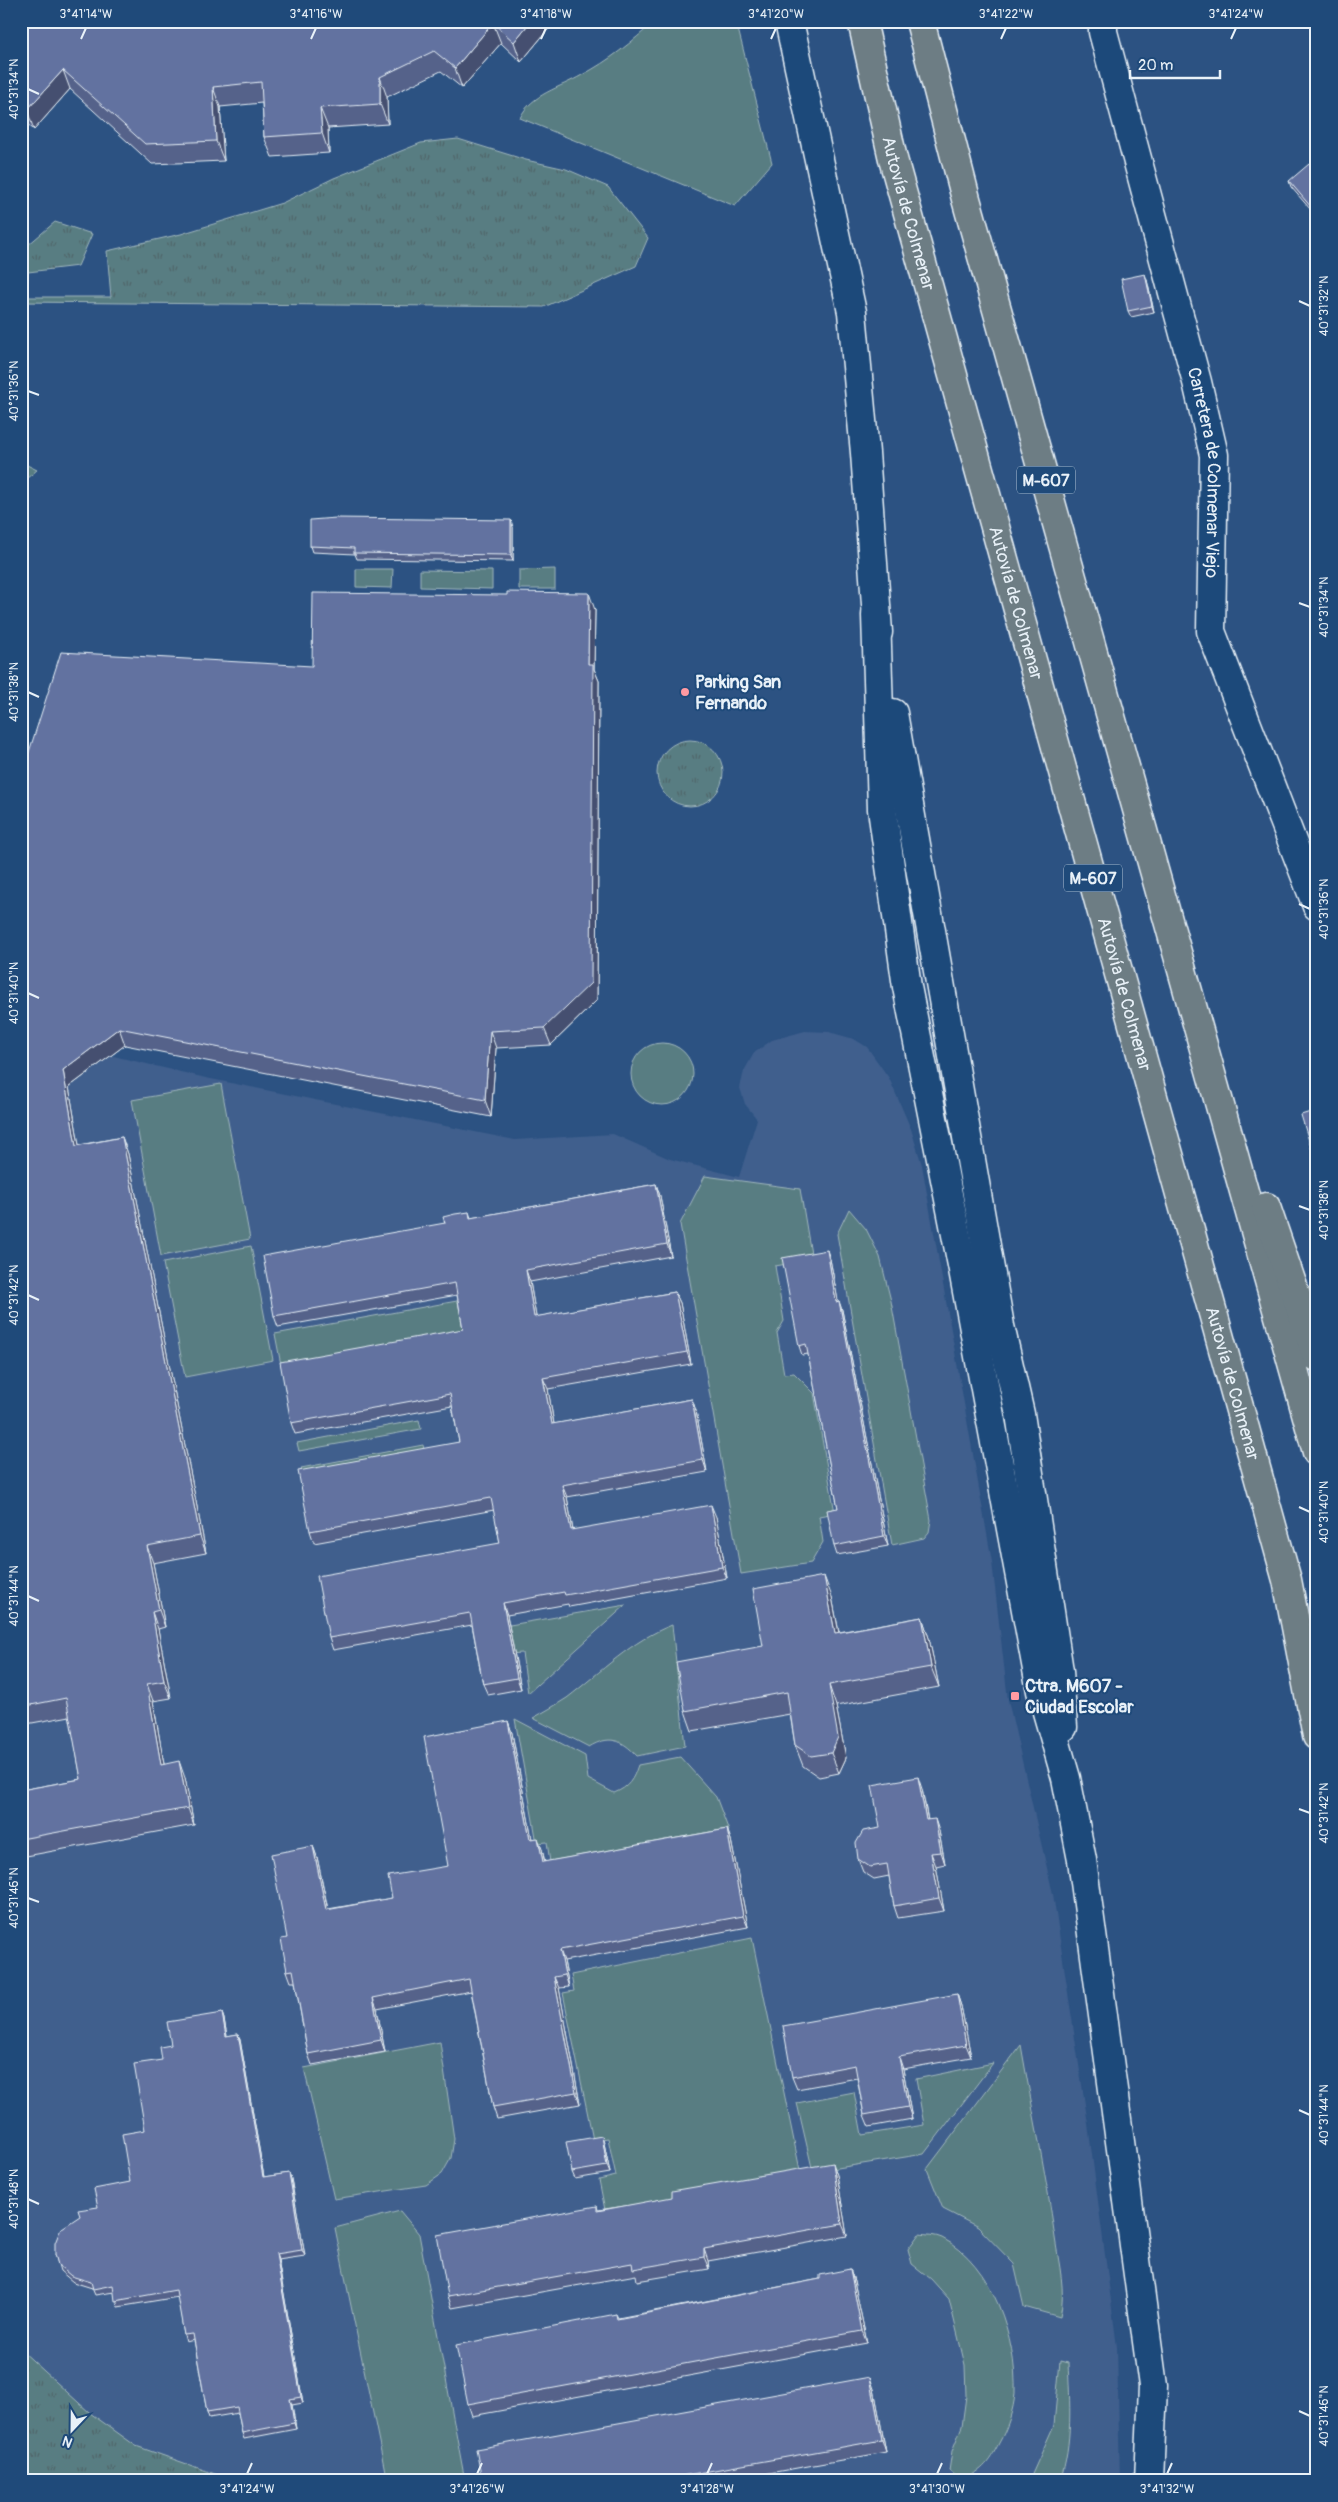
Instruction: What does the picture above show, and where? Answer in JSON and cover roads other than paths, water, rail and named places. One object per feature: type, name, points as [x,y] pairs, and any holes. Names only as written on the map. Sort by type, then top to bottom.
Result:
[{"type":"highway","name":"Autovía de Colmenar","points":[[862,21],[896,169],[1287,1580],[1317,1736]]},
{"type":"highway","name":"M-607","points":[[921,24],[969,209],[1317,1452]]},
{"type":"highway","points":[[1170,931],[1317,1358]]},
{"type":"street","points":[[789,21],[852,312],[865,453],[876,615],[882,809],[907,987],[963,1270],[1041,1691],[1066,1778],[1082,1860],[1154,2386],[1149,2481]]},
{"type":"street","name":"Carretera de Colmenar Viejo","points":[[1103,27],[1197,382],[1214,454],[1211,631],[1317,906]]},
{"type":"street","points":[[876,615],[895,793],[920,955]]},
{"type":"street","points":[[876,615],[1000,1326],[1020,1414],[1059,1671],[1066,1778]]},
{"type":"street","points":[[933,1023],[974,1266],[1000,1326]]},
{"type":"place","name":"Parking San Fernando","points":[[685,692]]},
{"type":"place","name":"Ctra. M607 - Ciudad Escolar","points":[[1015,1696]]}]
